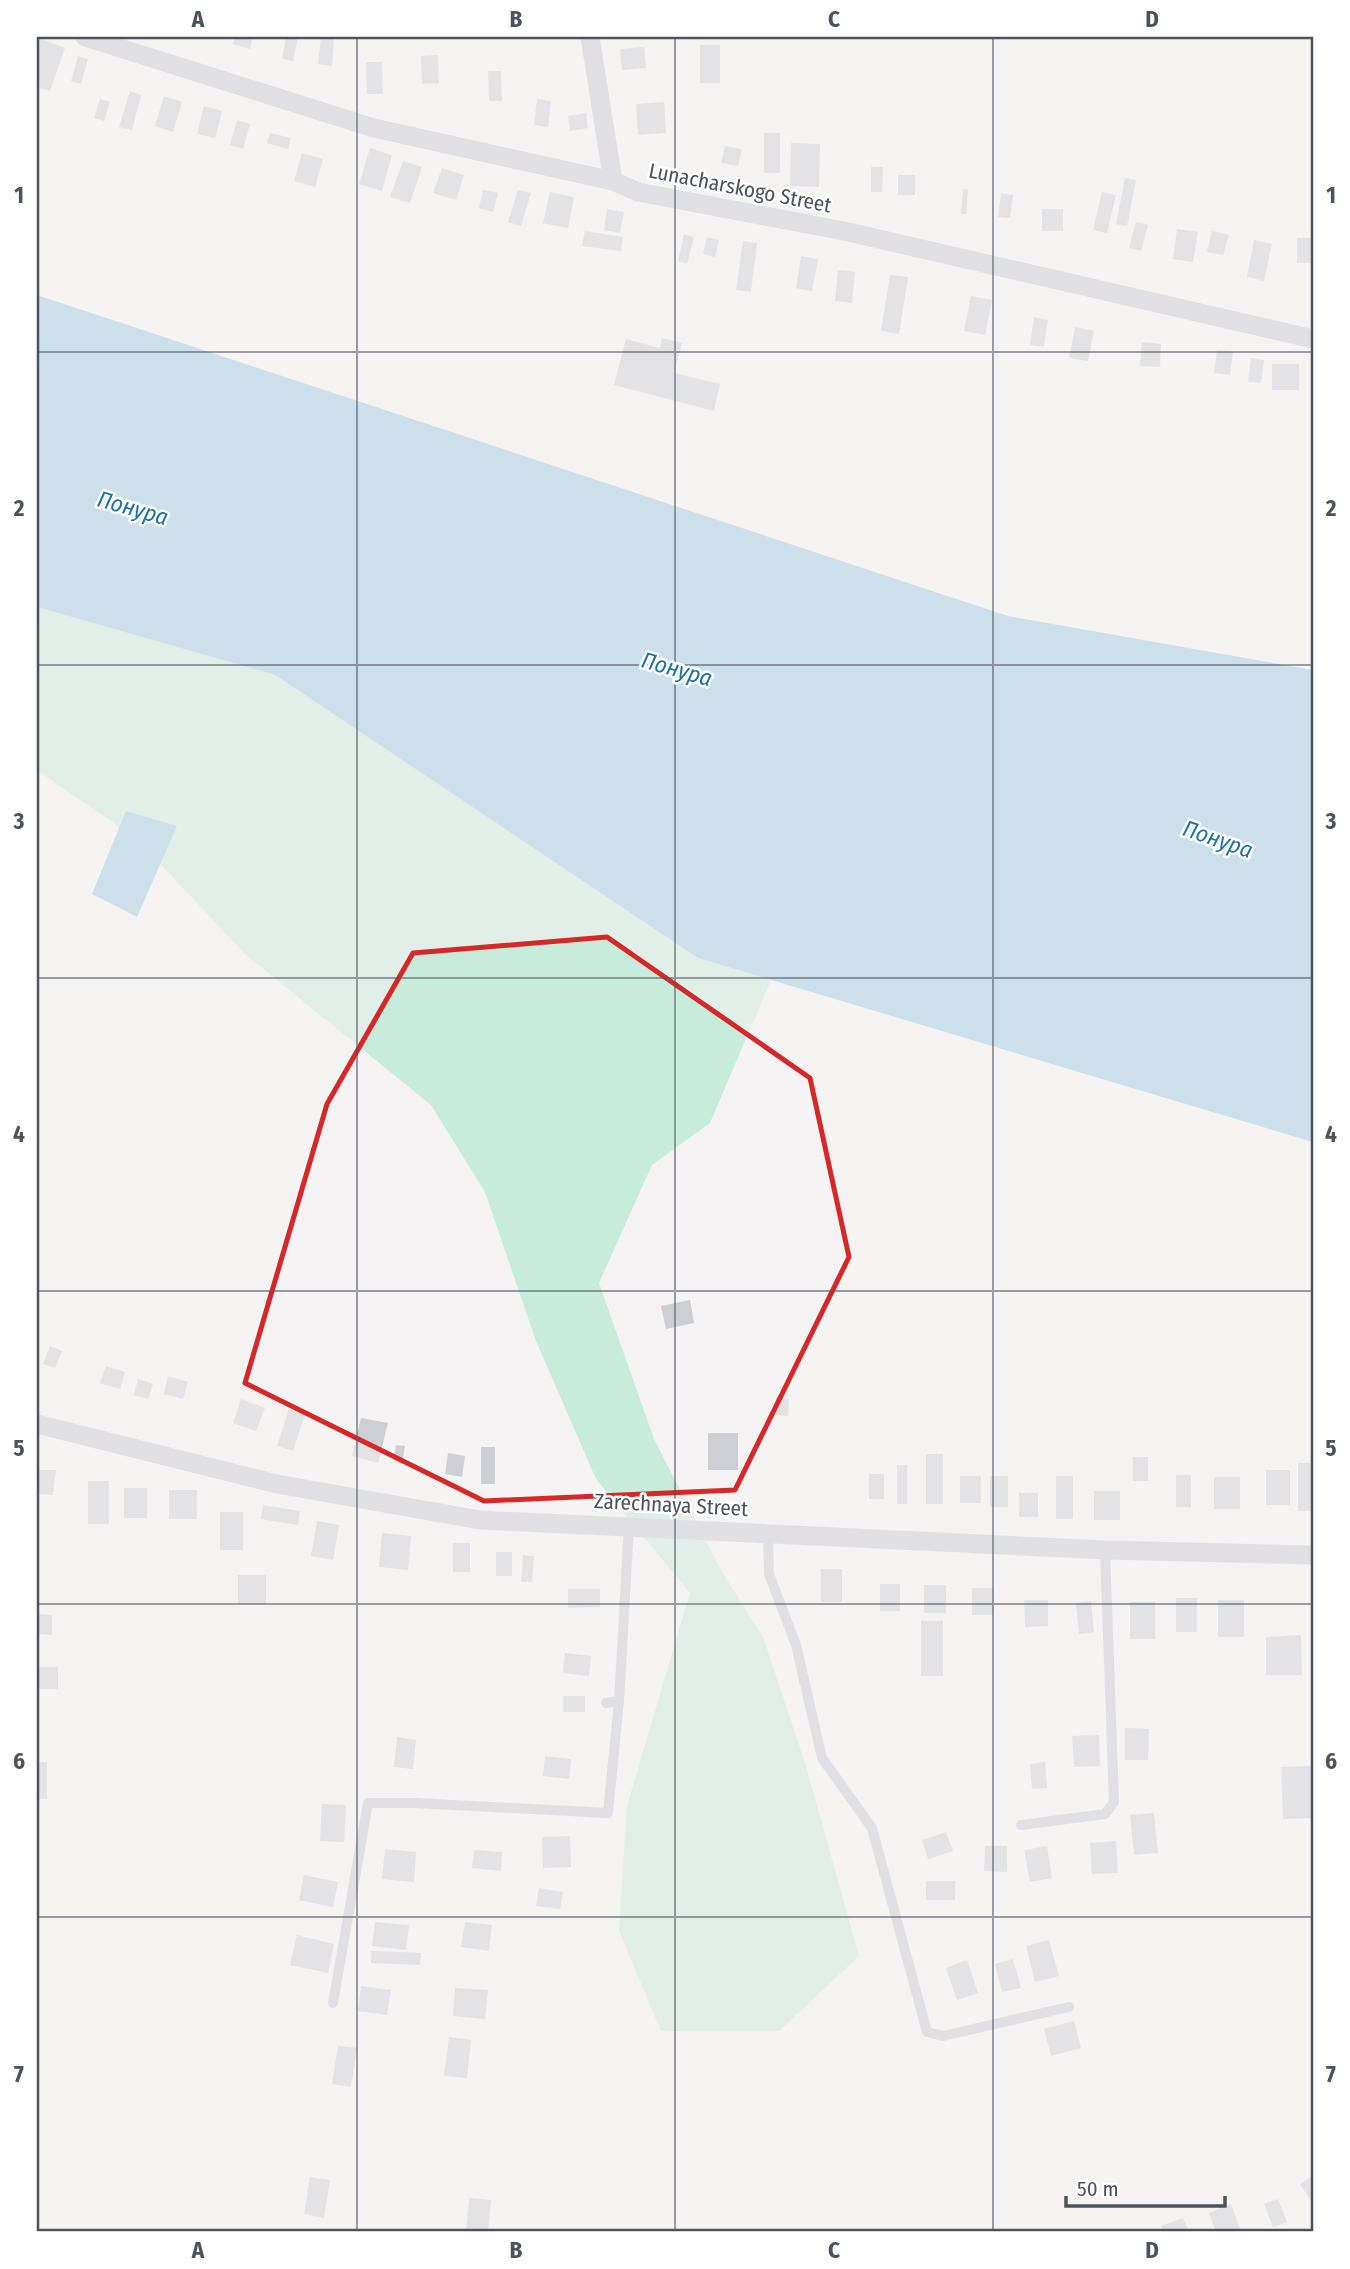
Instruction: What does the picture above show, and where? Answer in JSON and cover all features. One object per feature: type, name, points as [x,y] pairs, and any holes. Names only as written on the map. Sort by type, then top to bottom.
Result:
[{"type":"street","name":"Lunacharskogo Street","points":[[85,37],[374,128],[613,181],[638,192],[844,231],[1313,339]]},
{"type":"street","points":[[590,37],[613,181]]},
{"type":"street","name":"Zarechnaya Street","points":[[37,1424],[277,1483],[480,1520],[1105,1550],[1313,1555]]},
{"type":"lane","points":[[333,2003],[368,1803],[608,1813],[619,1701],[629,1526]]},
{"type":"lane","points":[[768,1533],[768,1574],[796,1645],[822,1758],[872,1828],[927,2032],[943,2036],[1069,2007]]},
{"type":"lane","points":[[1021,1825],[1105,1814],[1114,1802],[1105,1550]]},
{"type":"lane","points":[[606,1703],[619,1701]]},
{"type":"highlighted area","points":[[607,937],[810,1078],[849,1257],[735,1490],[484,1501],[245,1383],[327,1104],[413,953]]},
{"type":"green space","points":[[37,607],[275,675],[698,958],[771,980],[710,1123],[652,1165],[599,1283],[654,1439],[721,1570],[763,1637],[805,1763],[859,1956],[779,2031],[661,2031],[619,1931],[627,1806],[690,1593],[596,1479],[536,1341],[485,1192],[431,1105],[245,954],[138,840],[37,770]]},
{"type":"water","name":"Понура","points":[[37,295],[1008,616],[1313,670],[1313,1142],[698,958],[275,675],[37,607]]},
{"type":"water","points":[[126,811],[177,826],[137,917],[92,894]]},
{"type":"building","points":[[235,37],[253,37],[250,49],[233,44]]},
{"type":"building","points":[[286,37],[298,37],[293,61],[282,59]]},
{"type":"building","points":[[321,37],[334,37],[332,66],[318,64]]},
{"type":"building","points":[[38,38],[65,48],[50,91],[37,87]]},
{"type":"building","points":[[700,45],[720,45],[720,83],[700,83]]},
{"type":"building","points":[[644,47],[646,68],[622,70],[620,49]]},
{"type":"building","points":[[438,55],[439,83],[422,84],[421,56]]},
{"type":"building","points":[[78,56],[88,59],[81,84],[71,81]]},
{"type":"building","points":[[366,62],[382,62],[383,94],[367,94]]},
{"type":"building","points":[[488,71],[501,71],[502,101],[489,101]]},
{"type":"building","points":[[130,91],[141,95],[132,130],[119,127]]},
{"type":"building","points":[[164,96],[182,102],[173,132],[155,126]]},
{"type":"building","points":[[100,99],[110,102],[104,121],[94,118]]},
{"type":"building","points":[[537,99],[551,101],[548,127],[534,125]]},
{"type":"building","points":[[664,102],[666,133],[638,135],[636,104]]},
{"type":"building","points":[[204,106],[222,111],[215,138],[197,134]]},
{"type":"building","points":[[586,113],[588,128],[570,131],[568,116]]},
{"type":"building","points":[[237,120],[250,124],[243,149],[230,145]]},
{"type":"building","points":[[270,133],[291,138],[288,149],[267,143]]},
{"type":"building","points":[[764,133],[780,133],[780,173],[764,173]]},
{"type":"building","points":[[791,143],[820,144],[819,187],[790,186]]},
{"type":"building","points":[[725,146],[742,149],[738,166],[721,163]]},
{"type":"building","points":[[370,148],[392,155],[382,191],[359,184]]},
{"type":"building","points":[[302,153],[323,159],[315,187],[294,181]]},
{"type":"building","points":[[403,161],[422,167],[410,203],[390,197]]},
{"type":"building","points":[[871,167],[883,167],[882,192],[871,192]]},
{"type":"building","points":[[442,168],[464,175],[456,200],[433,193]]},
{"type":"building","points":[[898,175],[915,175],[915,195],[898,195]]},
{"type":"building","points":[[1125,178],[1136,180],[1127,226],[1116,224]]},
{"type":"building","points":[[963,189],[968,190],[966,214],[961,214]]},
{"type":"building","points":[[483,190],[498,193],[493,212],[479,208]]},
{"type":"building","points":[[518,190],[531,193],[521,226],[508,222]]},
{"type":"building","points":[[550,192],[574,197],[568,228],[543,223]]},
{"type":"building","points":[[1102,192],[1116,195],[1107,233],[1093,230]]},
{"type":"building","points":[[1001,193],[1013,195],[1010,218],[998,217]]},
{"type":"building","points":[[607,209],[624,212],[620,233],[604,230]]},
{"type":"building","points":[[1042,209],[1063,209],[1063,231],[1042,231]]},
{"type":"building","points":[[1136,222],[1148,225],[1141,251],[1129,248]]},
{"type":"building","points":[[1177,229],[1198,232],[1193,262],[1173,259]]},
{"type":"building","points":[[585,231],[623,237],[621,251],[582,246]]},
{"type":"building","points":[[1212,231],[1229,235],[1223,255],[1207,252]]},
{"type":"building","points":[[684,234],[694,237],[687,264],[678,261]]},
{"type":"building","points":[[707,237],[719,240],[715,257],[703,254]]},
{"type":"building","points":[[1297,238],[1313,238],[1313,263],[1297,263]]},
{"type":"building","points":[[1254,240],[1272,244],[1264,281],[1247,277]]},
{"type":"building","points":[[743,241],[757,243],[751,292],[736,290]]},
{"type":"building","points":[[801,256],[818,259],[812,291],[796,288]]},
{"type":"building","points":[[838,270],[855,272],[852,303],[835,301]]},
{"type":"building","points":[[890,275],[908,277],[899,334],[881,331]]},
{"type":"building","points":[[971,296],[992,300],[985,335],[964,331]]},
{"type":"building","points":[[1034,317],[1048,320],[1044,347],[1030,345]]},
{"type":"building","points":[[1075,327],[1094,331],[1088,361],[1069,358]]},
{"type":"building","points":[[662,338],[682,343],[674,373],[720,384],[714,411],[614,385],[626,339],[660,348]]},
{"type":"building","points":[[1142,342],[1161,344],[1160,367],[1140,366]]},
{"type":"building","points":[[1217,350],[1233,352],[1230,375],[1214,373]]},
{"type":"building","points":[[1251,358],[1264,360],[1261,383],[1248,382]]},
{"type":"building","points":[[1272,364],[1299,364],[1299,390],[1272,390]]},
{"type":"building","points":[[690,1300],[694,1323],[666,1329],[661,1306]]},
{"type":"building","points":[[50,1346],[62,1351],[55,1368],[43,1364]]},
{"type":"building","points":[[106,1366],[125,1372],[120,1389],[100,1383]]},
{"type":"building","points":[[168,1376],[188,1382],[183,1399],[164,1394]]},
{"type":"building","points":[[138,1379],[153,1384],[148,1399],[134,1395]]},
{"type":"building","points":[[776,1398],[789,1399],[788,1416],[775,1415]]},
{"type":"building","points":[[241,1399],[265,1408],[256,1431],[233,1423]]},
{"type":"building","points":[[289,1409],[305,1414],[293,1451],[277,1446]]},
{"type":"building","points":[[361,1418],[388,1423],[378,1463],[352,1456]]},
{"type":"building","points":[[708,1433],[738,1433],[738,1470],[708,1470]]},
{"type":"building","points":[[396,1445],[405,1446],[402,1464],[393,1462]]},
{"type":"building","points":[[481,1447],[495,1447],[495,1484],[481,1484]]},
{"type":"building","points":[[448,1453],[465,1456],[462,1477],[445,1474]]},
{"type":"building","points":[[926,1454],[943,1454],[943,1504],[926,1504]]},
{"type":"building","points":[[1133,1457],[1148,1457],[1148,1481],[1133,1481]]},
{"type":"building","points":[[1298,1463],[1313,1463],[1313,1511],[1298,1511]]},
{"type":"building","points":[[897,1465],[907,1465],[907,1504],[897,1504]]},
{"type":"building","points":[[37,1470],[56,1470],[53,1495],[37,1494]]},
{"type":"building","points":[[1266,1470],[1290,1470],[1290,1505],[1266,1505]]},
{"type":"building","points":[[869,1474],[884,1474],[884,1499],[869,1499]]},
{"type":"building","points":[[1176,1475],[1191,1475],[1191,1507],[1176,1507]]},
{"type":"building","points":[[960,1476],[981,1476],[981,1503],[960,1503]]},
{"type":"building","points":[[990,1476],[1008,1476],[1008,1507],[990,1507]]},
{"type":"building","points":[[1056,1476],[1073,1476],[1073,1519],[1056,1519]]},
{"type":"building","points":[[1214,1477],[1240,1477],[1240,1509],[1214,1509]]},
{"type":"building","points":[[88,1481],[109,1481],[109,1524],[88,1524]]},
{"type":"building","points":[[124,1488],[147,1488],[147,1518],[124,1518]]},
{"type":"building","points":[[169,1490],[197,1490],[197,1519],[169,1519]]},
{"type":"building","points":[[1094,1491],[1120,1491],[1120,1520],[1094,1520]]},
{"type":"building","points":[[1019,1493],[1038,1493],[1038,1517],[1019,1517]]},
{"type":"building","points":[[263,1505],[300,1511],[298,1525],[261,1519]]},
{"type":"building","points":[[220,1512],[243,1512],[243,1550],[220,1550]]},
{"type":"building","points":[[317,1521],[339,1525],[333,1560],[311,1556]]},
{"type":"building","points":[[382,1533],[411,1536],[408,1570],[379,1567]]},
{"type":"building","points":[[453,1543],[470,1543],[470,1572],[453,1572]]},
{"type":"building","points":[[496,1552],[512,1552],[512,1576],[496,1576]]},
{"type":"building","points":[[523,1555],[534,1556],[532,1582],[521,1582]]},
{"type":"building","points":[[821,1569],[842,1569],[842,1602],[821,1602]]},
{"type":"building","points":[[238,1575],[266,1575],[266,1604],[238,1604]]},
{"type":"building","points":[[880,1584],[900,1584],[900,1611],[880,1611]]},
{"type":"building","points":[[924,1585],[946,1585],[946,1613],[924,1613]]},
{"type":"building","points":[[972,1588],[994,1588],[994,1615],[972,1615]]},
{"type":"building","points":[[568,1589],[600,1589],[600,1607],[568,1608]]},
{"type":"building","points":[[1176,1598],[1197,1598],[1197,1632],[1176,1632]]},
{"type":"building","points":[[1024,1600],[1048,1600],[1048,1626],[1025,1627]]},
{"type":"building","points":[[1218,1600],[1244,1600],[1244,1637],[1218,1637]]},
{"type":"building","points":[[1091,1601],[1094,1632],[1079,1634],[1076,1603]]},
{"type":"building","points":[[1130,1602],[1155,1602],[1155,1639],[1130,1639]]},
{"type":"building","points":[[37,1614],[52,1615],[52,1635],[37,1634]]},
{"type":"building","points":[[921,1621],[943,1621],[943,1676],[921,1676]]},
{"type":"building","points":[[1301,1635],[1302,1675],[1266,1675],[1266,1637]]},
{"type":"building","points":[[565,1653],[591,1656],[589,1676],[563,1673]]},
{"type":"building","points":[[37,1667],[58,1667],[58,1689],[37,1689]]},
{"type":"building","points":[[563,1696],[585,1696],[585,1712],[563,1712]]},
{"type":"building","points":[[1125,1728],[1149,1729],[1148,1760],[1125,1760]]},
{"type":"building","points":[[1099,1735],[1100,1766],[1074,1767],[1072,1736]]},
{"type":"building","points":[[397,1737],[416,1740],[413,1769],[394,1767]]},
{"type":"building","points":[[545,1756],[571,1759],[569,1779],[543,1776]]},
{"type":"building","points":[[37,1762],[47,1762],[47,1799],[37,1799]]},
{"type":"building","points":[[1045,1762],[1047,1788],[1032,1789],[1030,1764]]},
{"type":"building","points":[[1313,1766],[1313,1818],[1283,1819],[1281,1767]]},
{"type":"building","points":[[322,1804],[346,1805],[344,1842],[320,1841]]},
{"type":"building","points":[[1154,1813],[1158,1853],[1134,1855],[1130,1815]]},
{"type":"building","points":[[946,1832],[953,1851],[928,1859],[922,1840]]},
{"type":"building","points":[[570,1836],[571,1867],[543,1868],[542,1837]]},
{"type":"building","points":[[1116,1841],[1118,1873],[1092,1874],[1090,1843]]},
{"type":"building","points":[[985,1846],[1007,1846],[1007,1872],[984,1871]]},
{"type":"building","points":[[1047,1846],[1052,1878],[1030,1882],[1024,1850]]},
{"type":"building","points":[[385,1849],[416,1852],[414,1882],[382,1879]]},
{"type":"building","points":[[474,1850],[502,1852],[501,1871],[472,1868]]},
{"type":"building","points":[[304,1875],[338,1882],[333,1907],[299,1900]]},
{"type":"building","points":[[926,1881],[955,1881],[955,1900],[926,1900]]},
{"type":"building","points":[[539,1888],[563,1892],[560,1909],[536,1906]]},
{"type":"building","points":[[375,1922],[409,1925],[406,1950],[372,1946]]},
{"type":"building","points":[[465,1922],[492,1925],[489,1951],[461,1947]]},
{"type":"building","points":[[297,1935],[334,1944],[328,1973],[290,1965]]},
{"type":"building","points":[[1049,1940],[1059,1976],[1035,1982],[1026,1946]]},
{"type":"building","points":[[371,1951],[421,1953],[420,1965],[371,1963]]},
{"type":"building","points":[[1013,1959],[1021,1988],[1002,1992],[995,1964]]},
{"type":"building","points":[[967,1960],[978,1993],[957,2000],[946,1968]]},
{"type":"building","points":[[361,1986],[391,1990],[387,2015],[358,2011]]},
{"type":"building","points":[[455,1988],[488,1990],[485,2019],[453,2016]]},
{"type":"building","points":[[1074,2021],[1081,2048],[1051,2056],[1044,2029]]},
{"type":"building","points":[[449,2037],[471,2040],[467,2078],[444,2076]]},
{"type":"building","points":[[338,2046],[357,2048],[351,2087],[332,2084]]},
{"type":"building","points":[[1313,2176],[1313,2204],[1300,2184]]},
{"type":"building","points":[[310,2177],[330,2180],[324,2218],[304,2214]]},
{"type":"building","points":[[469,2198],[491,2200],[488,2232],[466,2232]]},
{"type":"building","points":[[1278,2199],[1287,2222],[1273,2227],[1264,2204]]},
{"type":"building","points":[[1231,2204],[1241,2232],[1216,2232],[1209,2213]]},
{"type":"building","points":[[1183,2218],[1189,2232],[1164,2232],[1161,2226]]}]
